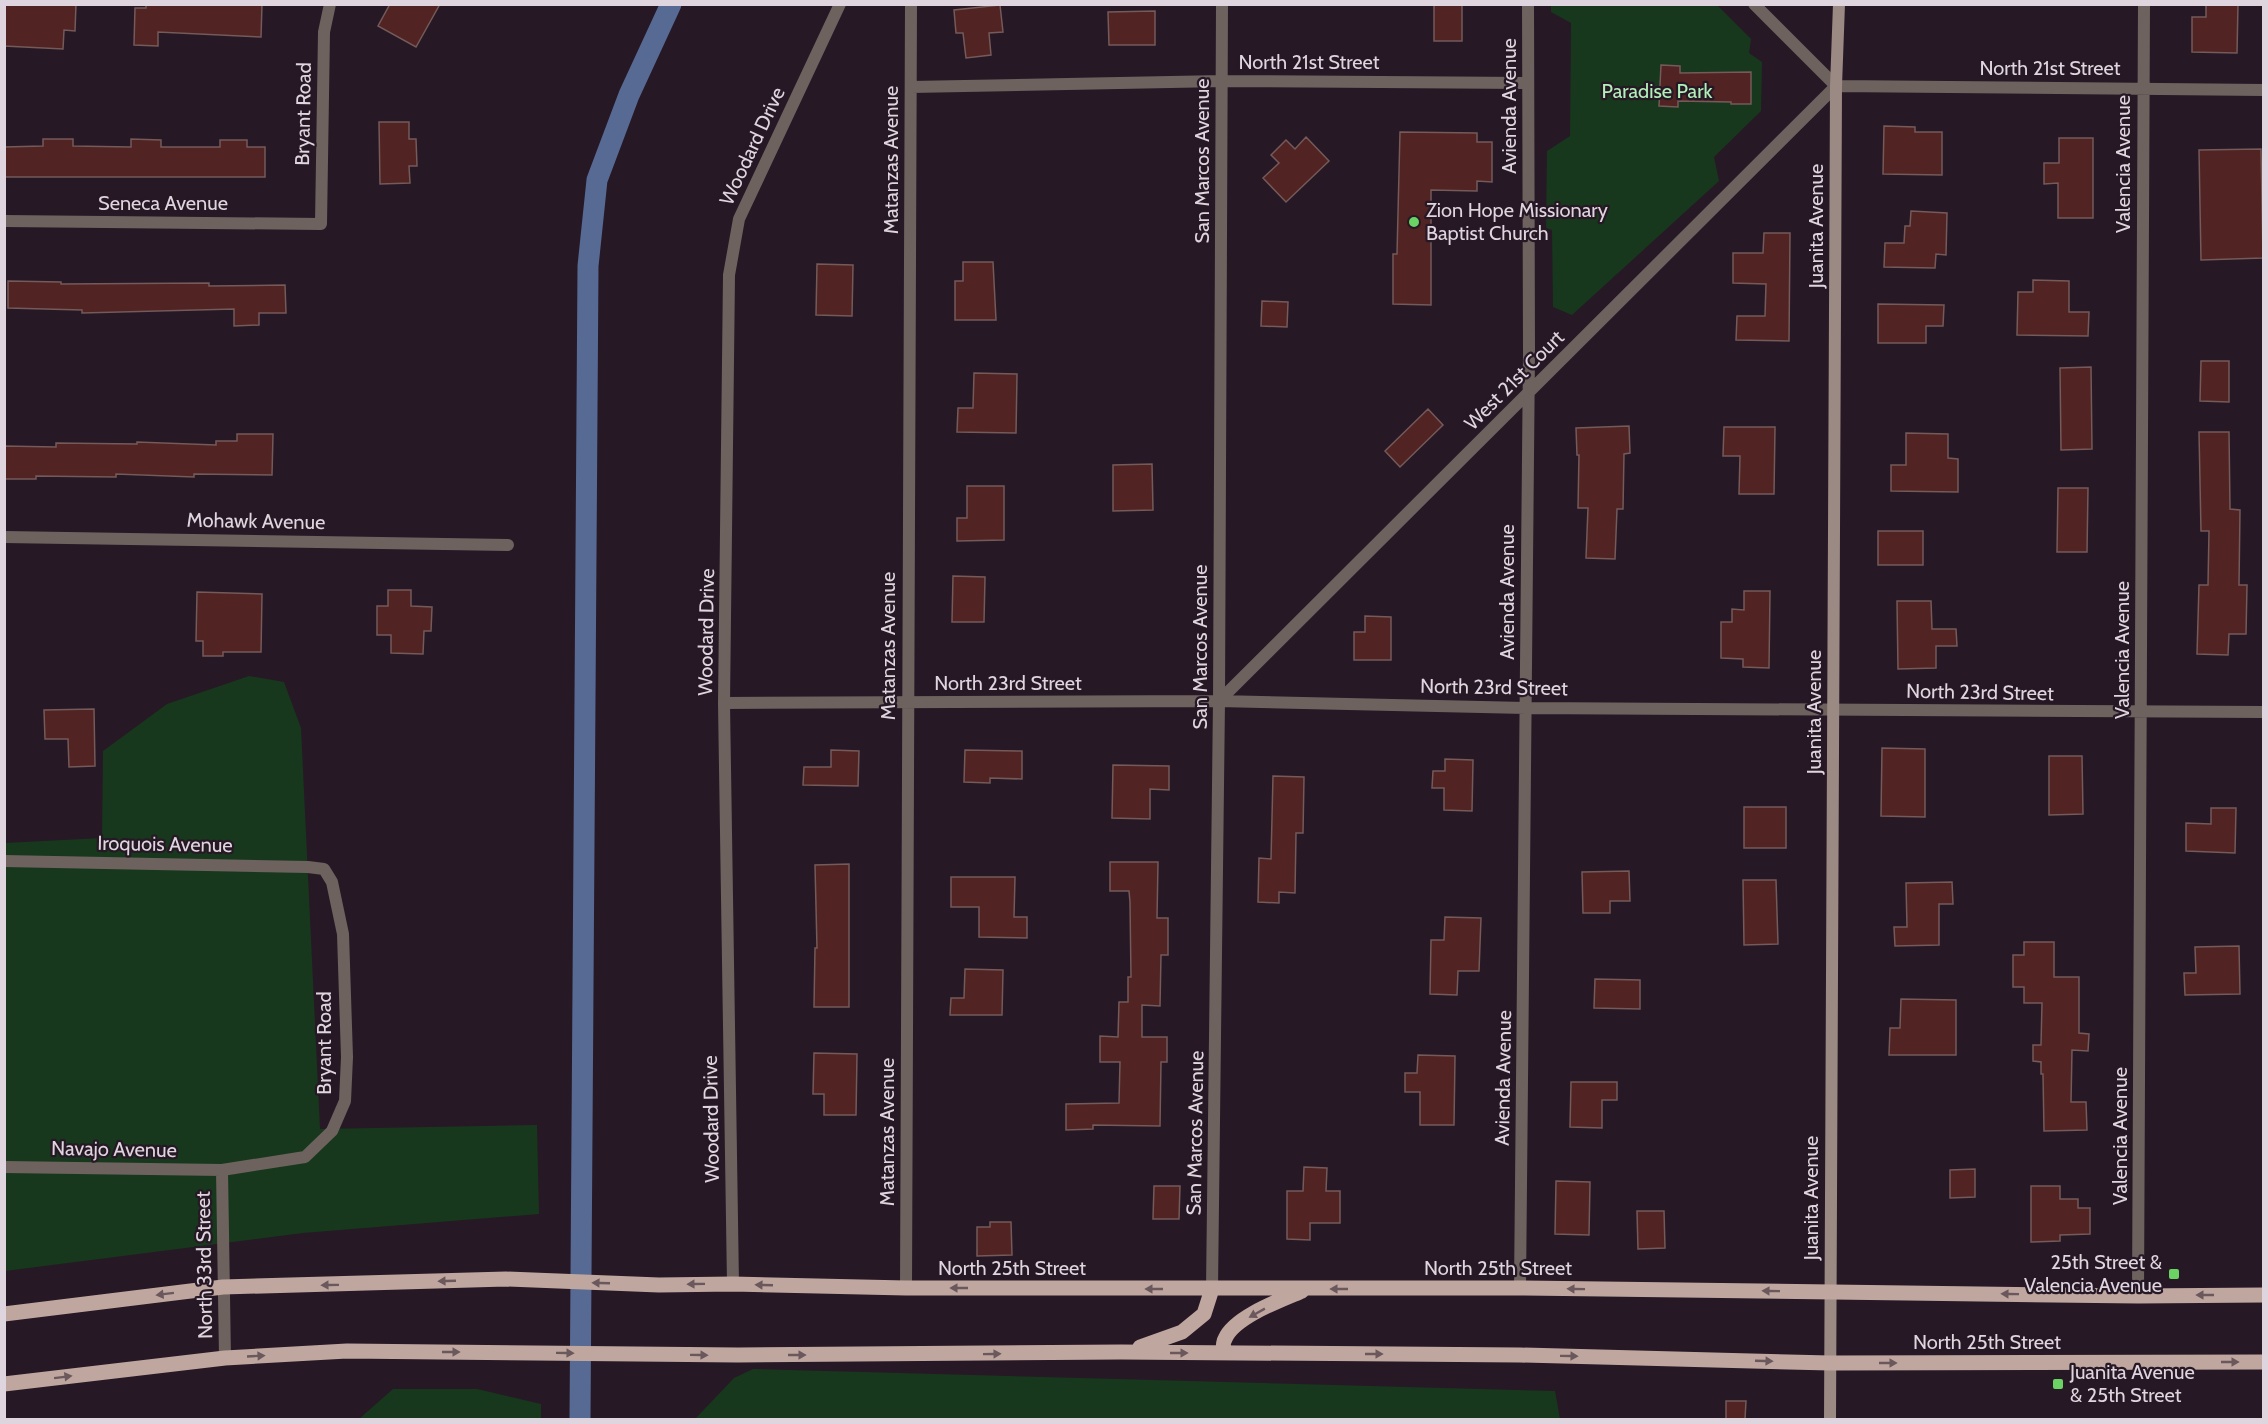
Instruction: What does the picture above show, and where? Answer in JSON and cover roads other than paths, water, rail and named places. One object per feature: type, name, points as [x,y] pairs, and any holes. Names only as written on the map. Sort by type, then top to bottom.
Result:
[{"type":"main road","name":"North 25th Street","points":[[4,1314],[223,1287],[506,1279],[659,1285],[733,1284],[906,1288],[1520,1288],[2138,1296],[2264,1295]]},
{"type":"main road","points":[[1121,1352],[1182,1332],[1204,1314],[1212,1289]]},
{"type":"main road","points":[[1223,1353],[1225,1338],[1238,1323],[1308,1289]]},
{"type":"main road","name":"North 25th Street","points":[[4,1384],[225,1358],[347,1351],[738,1355],[1121,1352],[1520,1355],[1830,1363],[2264,1362]]},
{"type":"street","name":"Bryant Road","points":[[321,224],[324,32],[330,4]]},
{"type":"street","name":"Woodard Drive","points":[[733,1284],[724,703],[729,275],[740,219],[840,4]]},
{"type":"street","name":"Matanzas Avenue","points":[[906,1288],[911,4]]},
{"type":"street","name":"San Marcos Avenue","points":[[1212,1289],[1219,701],[1222,4]]},
{"type":"street","name":"Avienda Avenue","points":[[1520,1288],[1528,394],[1528,4]]},
{"type":"street","points":[[1754,4],[1836,86]]},
{"type":"street","name":"Juanita Avenue","points":[[1830,1419],[1836,86],[1839,4]]},
{"type":"street","name":"Valencia Avenue","points":[[2138,1296],[2144,4]]},
{"type":"street","name":"North 21st Street","points":[[911,87],[1222,81],[1527,83]]},
{"type":"street","name":"North 21st Street","points":[[1836,86],[2264,90]]},
{"type":"street","name":"West 21st Court","points":[[1219,701],[1836,86]]},
{"type":"street","name":"Seneca Avenue","points":[[4,222],[321,224]]},
{"type":"street","name":"Mohawk Avenue","points":[[4,537],[508,545]]},
{"type":"street","name":"North 23rd Street","points":[[724,703],[1219,701],[1526,708],[2264,712]]},
{"type":"street","name":"Iroquois Avenue","points":[[4,861],[324,869]]},
{"type":"street","name":"Bryant Road","points":[[222,1170],[305,1157],[332,1131],[345,1101],[347,1057],[343,934],[332,882],[324,869]]},
{"type":"street","name":"Navajo Avenue","points":[[4,1167],[222,1170]]},
{"type":"street","name":"North 33rd Street","points":[[222,1170],[225,1358]]},
{"type":"waterway","points":[[580,1420],[588,266],[597,180],[629,95],[671,4]]},
{"type":"place","name":"Zion Hope Missionary Baptist Church","points":[[1414,222]]},
{"type":"place","name":"25th Street & Valencia Avenue","points":[[2174,1274]]},
{"type":"place","name":"Juanita Avenue & 25th Street","points":[[2058,1384]]},
{"type":"park label","name":"Paradise Park","points":[[1657,91]]}]
